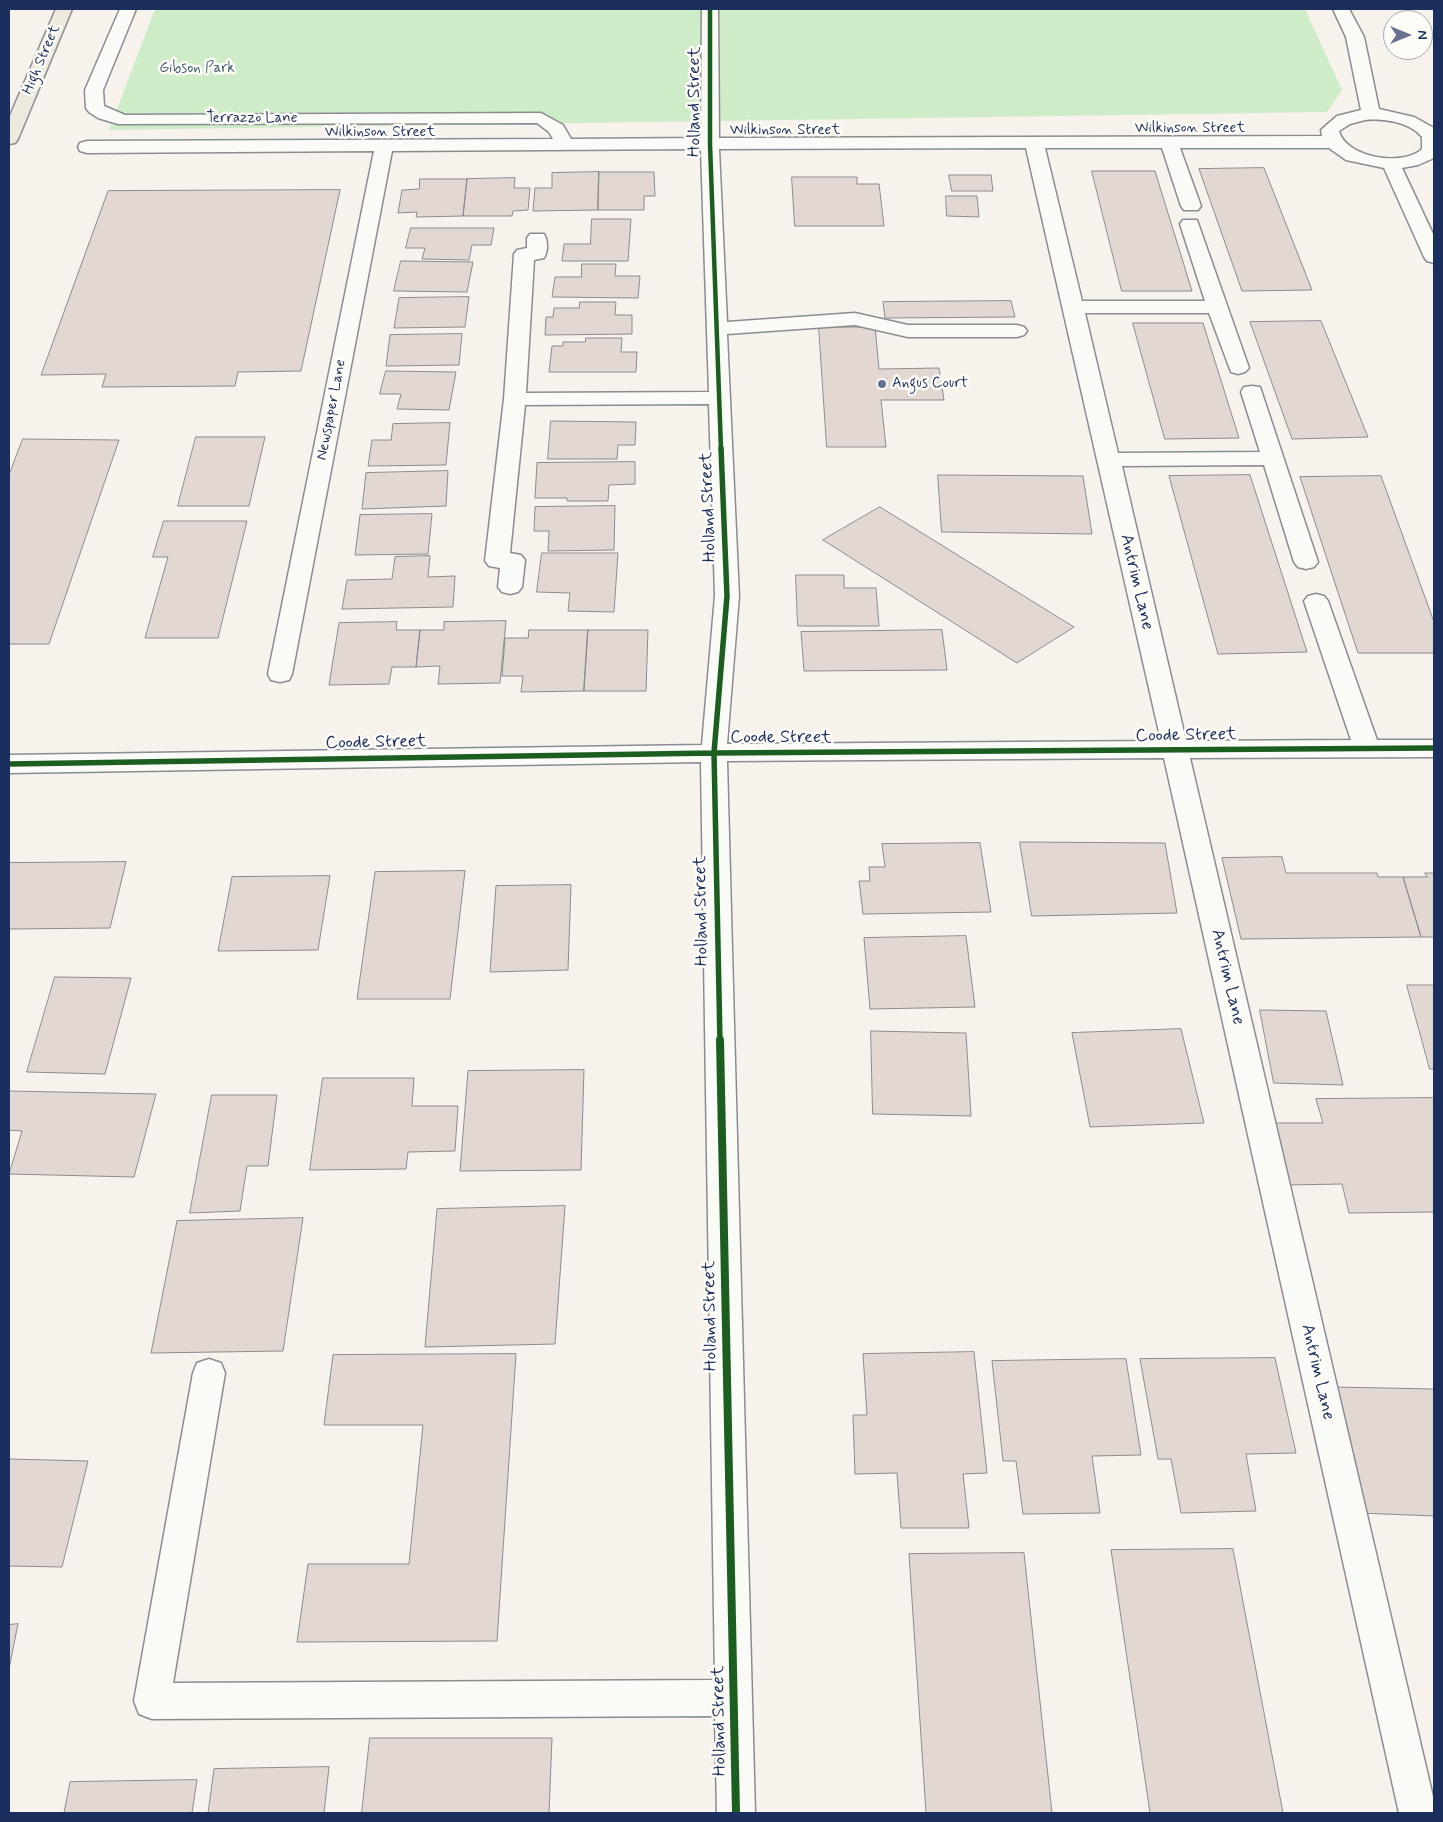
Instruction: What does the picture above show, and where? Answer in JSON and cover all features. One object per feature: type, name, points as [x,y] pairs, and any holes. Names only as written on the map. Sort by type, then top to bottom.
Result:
[{"type":"highway","name":"High Street","points":[[9,139],[64,9]]},
{"type":"street","name":"Terrazzo Lane","points":[[128,9],[94,90],[95,108],[104,114],[124,120],[541,118],[557,129],[564,145]]},
{"type":"street","name":"Holland Street","points":[[710,9],[710,144],[728,596],[714,753],[736,1813]]},
{"type":"street","points":[[1341,9],[1355,37],[1371,114]]},
{"type":"street","points":[[1371,114],[1408,121],[1425,130],[1433,137],[1434,144],[1430,152],[1422,158],[1391,164],[1357,158],[1343,152],[1332,142],[1330,130],[1344,118],[1371,114]]},
{"type":"street","name":"Antrim Lane","points":[[1034,142],[1418,1813]]},
{"type":"street","points":[[1169,142],[1217,307],[1238,368]]},
{"type":"street","name":"Wilkinson Street","points":[[87,147],[1332,142]]},
{"type":"street","name":"Newspaper Lane","points":[[280,674],[384,145]]},
{"type":"street","points":[[1391,164],[1426,220],[1434,257]]},
{"type":"street","points":[[510,587],[512,560],[497,561],[515,399],[524,254],[537,254],[536,238]]},
{"type":"street","points":[[1073,307],[1217,307]]},
{"type":"street","points":[[717,329],[855,320],[908,332],[1017,331]]},
{"type":"street","points":[[1252,392],[1306,562]]},
{"type":"street","points":[[515,399],[720,398]]},
{"type":"street","points":[[1108,460],[1273,458]]},
{"type":"street","points":[[1316,601],[1367,749]]},
{"type":"street","name":"Coode Street","points":[[9,764],[714,753],[1175,752],[1434,748]]},
{"type":"street","points":[[209,1373],[152,1701],[734,1698]]},
{"type":"green space","name":"Gibson Park","points":[[155,9],[1305,9],[1342,90],[1327,112],[109,130]]},
{"type":"building","points":[[1264,168],[1312,290],[1242,291],[1199,169]]},
{"type":"building","points":[[1092,171],[1155,171],[1192,291],[1122,291]]},
{"type":"building","points":[[599,172],[598,210],[533,211],[535,188],[552,188],[552,173]]},
{"type":"building","points":[[599,172],[654,172],[655,196],[644,196],[644,210],[598,210]]},
{"type":"building","points":[[949,175],[991,175],[993,191],[952,191]]},
{"type":"building","points":[[792,177],[857,177],[857,184],[879,184],[884,226],[795,226]]},
{"type":"building","points":[[515,178],[514,188],[530,188],[528,210],[513,211],[512,216],[463,216],[467,179]]},
{"type":"building","points":[[420,179],[467,179],[463,216],[416,217],[417,212],[398,213],[402,190],[419,189]]},
{"type":"building","points":[[340,190],[301,371],[238,372],[235,386],[102,387],[106,374],[41,375],[108,191]]},
{"type":"building","points":[[946,196],[977,196],[979,217],[947,216]]},
{"type":"building","points":[[592,219],[631,219],[628,261],[562,261],[564,244],[590,244]]},
{"type":"building","points":[[411,228],[494,228],[491,245],[472,245],[469,260],[422,259],[425,248],[406,248]]},
{"type":"building","points":[[401,261],[473,262],[467,292],[394,291]]},
{"type":"building","points":[[582,264],[616,264],[615,276],[640,276],[638,298],[552,297],[555,277],[581,277]]},
{"type":"building","points":[[469,297],[465,327],[394,328],[399,298]]},
{"type":"building","points":[[1011,301],[1015,317],[885,318],[883,302]]},
{"type":"building","points":[[580,302],[616,302],[615,315],[632,315],[632,334],[545,335],[546,317],[553,317],[554,308],[579,308]]},
{"type":"building","points":[[1321,321],[1368,437],[1292,439],[1250,322]]},
{"type":"building","points":[[1133,323],[1203,323],[1239,438],[1165,439]]},
{"type":"building","name":"Angus Court","points":[[819,327],[875,327],[879,369],[939,368],[944,400],[881,400],[886,447],[827,447]]},
{"type":"building","points":[[462,334],[459,365],[386,366],[390,335]]},
{"type":"building","points":[[586,338],[622,338],[621,352],[637,352],[636,372],[549,372],[552,346],[563,346],[563,342],[585,342]]},
{"type":"building","points":[[386,371],[456,372],[449,410],[397,409],[401,394],[380,394]]},
{"type":"building","points":[[551,421],[636,422],[635,445],[618,445],[617,459],[548,459]]},
{"type":"building","points":[[450,423],[446,465],[368,466],[372,440],[391,440],[393,424]]},
{"type":"building","points":[[196,437],[265,437],[249,506],[178,506]]},
{"type":"building","points":[[23,439],[119,440],[49,644],[9,644],[9,475]]},
{"type":"building","points":[[635,462],[635,484],[609,485],[608,501],[567,501],[567,498],[535,498],[537,463]]},
{"type":"building","points":[[448,471],[446,506],[362,509],[366,473]]},
{"type":"building","points":[[938,475],[1083,476],[1092,534],[942,532]]},
{"type":"building","points":[[1250,475],[1307,652],[1218,654],[1169,476]]},
{"type":"building","points":[[1381,476],[1434,622],[1434,653],[1358,653],[1300,477]]},
{"type":"building","points":[[615,506],[614,550],[548,551],[549,531],[534,531],[535,507]]},
{"type":"building","points":[[880,507],[1074,627],[1017,663],[823,540]]},
{"type":"building","points":[[432,514],[428,554],[355,555],[360,515]]},
{"type":"building","points":[[164,521],[247,521],[218,638],[145,638],[168,557],[153,557]]},
{"type":"building","points":[[542,553],[618,553],[614,612],[568,611],[570,593],[537,592]]},
{"type":"building","points":[[430,556],[428,577],[455,576],[453,607],[342,609],[347,580],[392,579],[395,557]]},
{"type":"building","points":[[796,575],[844,575],[844,588],[876,588],[879,626],[798,626]]},
{"type":"building","points":[[506,621],[500,683],[438,684],[440,666],[416,667],[420,630],[444,630],[444,622]]},
{"type":"building","points":[[397,622],[396,630],[420,630],[416,667],[392,667],[389,684],[329,685],[339,623]]},
{"type":"building","points":[[529,630],[588,630],[584,691],[521,692],[523,676],[502,676],[505,638],[528,638]]},
{"type":"building","points":[[588,630],[648,630],[646,691],[584,691]]},
{"type":"building","points":[[942,630],[947,670],[804,671],[801,632]]},
{"type":"building","points":[[1020,842],[1165,843],[1177,913],[1032,916]]},
{"type":"building","points":[[980,843],[991,912],[863,914],[859,881],[870,881],[869,867],[885,867],[882,844]]},
{"type":"building","points":[[1282,857],[1286,873],[1377,873],[1378,877],[1403,877],[1421,937],[1241,939],[1222,858]]},
{"type":"building","points":[[126,862],[110,928],[9,929],[9,863]]},
{"type":"building","points":[[465,871],[450,999],[357,999],[375,872]]},
{"type":"building","points":[[1425,873],[1434,873],[1434,937],[1421,937],[1403,877],[1427,877]]},
{"type":"building","points":[[330,876],[318,950],[218,951],[232,877]]},
{"type":"building","points":[[571,885],[568,970],[490,972],[496,886]]},
{"type":"building","points":[[966,936],[975,1007],[870,1009],[864,938]]},
{"type":"building","points":[[55,977],[131,978],[105,1074],[27,1072]]},
{"type":"building","points":[[1407,985],[1434,985],[1434,1069],[1430,1069]]},
{"type":"building","points":[[1260,1010],[1326,1011],[1343,1085],[1274,1083]]},
{"type":"building","points":[[1181,1029],[1204,1123],[1090,1127],[1072,1033]]},
{"type":"building","points":[[871,1031],[966,1033],[971,1116],[873,1114]]},
{"type":"building","points":[[584,1070],[581,1170],[460,1171],[468,1071]]},
{"type":"building","points":[[323,1078],[414,1078],[412,1106],[458,1106],[455,1151],[408,1152],[406,1169],[310,1170]]},
{"type":"building","points":[[9,1091],[156,1094],[134,1177],[9,1174],[22,1131],[9,1130]]},
{"type":"building","points":[[212,1095],[277,1095],[268,1166],[247,1166],[240,1211],[190,1213]]},
{"type":"building","points":[[1434,1098],[1434,1212],[1349,1213],[1342,1184],[1287,1185],[1273,1123],[1323,1123],[1316,1099]]},
{"type":"building","points":[[565,1206],[555,1344],[425,1347],[437,1209]]},
{"type":"building","points":[[303,1218],[283,1351],[151,1353],[177,1221]]},
{"type":"building","points":[[974,1352],[987,1473],[963,1474],[969,1528],[901,1528],[897,1473],[855,1474],[853,1415],[867,1415],[863,1354]]},
{"type":"building","points":[[516,1354],[497,1641],[297,1642],[308,1564],[409,1564],[423,1425],[324,1425],[333,1355]]},
{"type":"building","points":[[1275,1358],[1296,1453],[1246,1454],[1256,1511],[1181,1513],[1171,1459],[1158,1459],[1140,1359]]},
{"type":"building","points":[[1126,1359],[1141,1455],[1092,1456],[1100,1513],[1023,1514],[1016,1461],[1003,1461],[992,1361]]},
{"type":"building","points":[[1334,1387],[1434,1389],[1434,1516],[1359,1513]]},
{"type":"building","points":[[9,1459],[88,1461],[62,1567],[9,1566]]},
{"type":"building","points":[[1233,1549],[1283,1813],[1150,1813],[1111,1550]]},
{"type":"building","points":[[1024,1553],[1052,1813],[926,1813],[909,1554]]},
{"type":"building","points":[[18,1624],[9,1669],[9,1625]]},
{"type":"building","points":[[370,1738],[552,1738],[549,1813],[362,1813]]},
{"type":"building","points":[[329,1767],[324,1813],[208,1813],[214,1769]]},
{"type":"building","points":[[197,1780],[192,1813],[64,1813],[70,1782]]},
{"type":"cycle path","points":[[710,9],[710,144],[727,596],[714,753],[736,1813]]},
{"type":"cycle path","points":[[9,764],[714,753],[1434,748]]},
{"type":"place","name":"Angus Court","points":[[882,384]]}]
